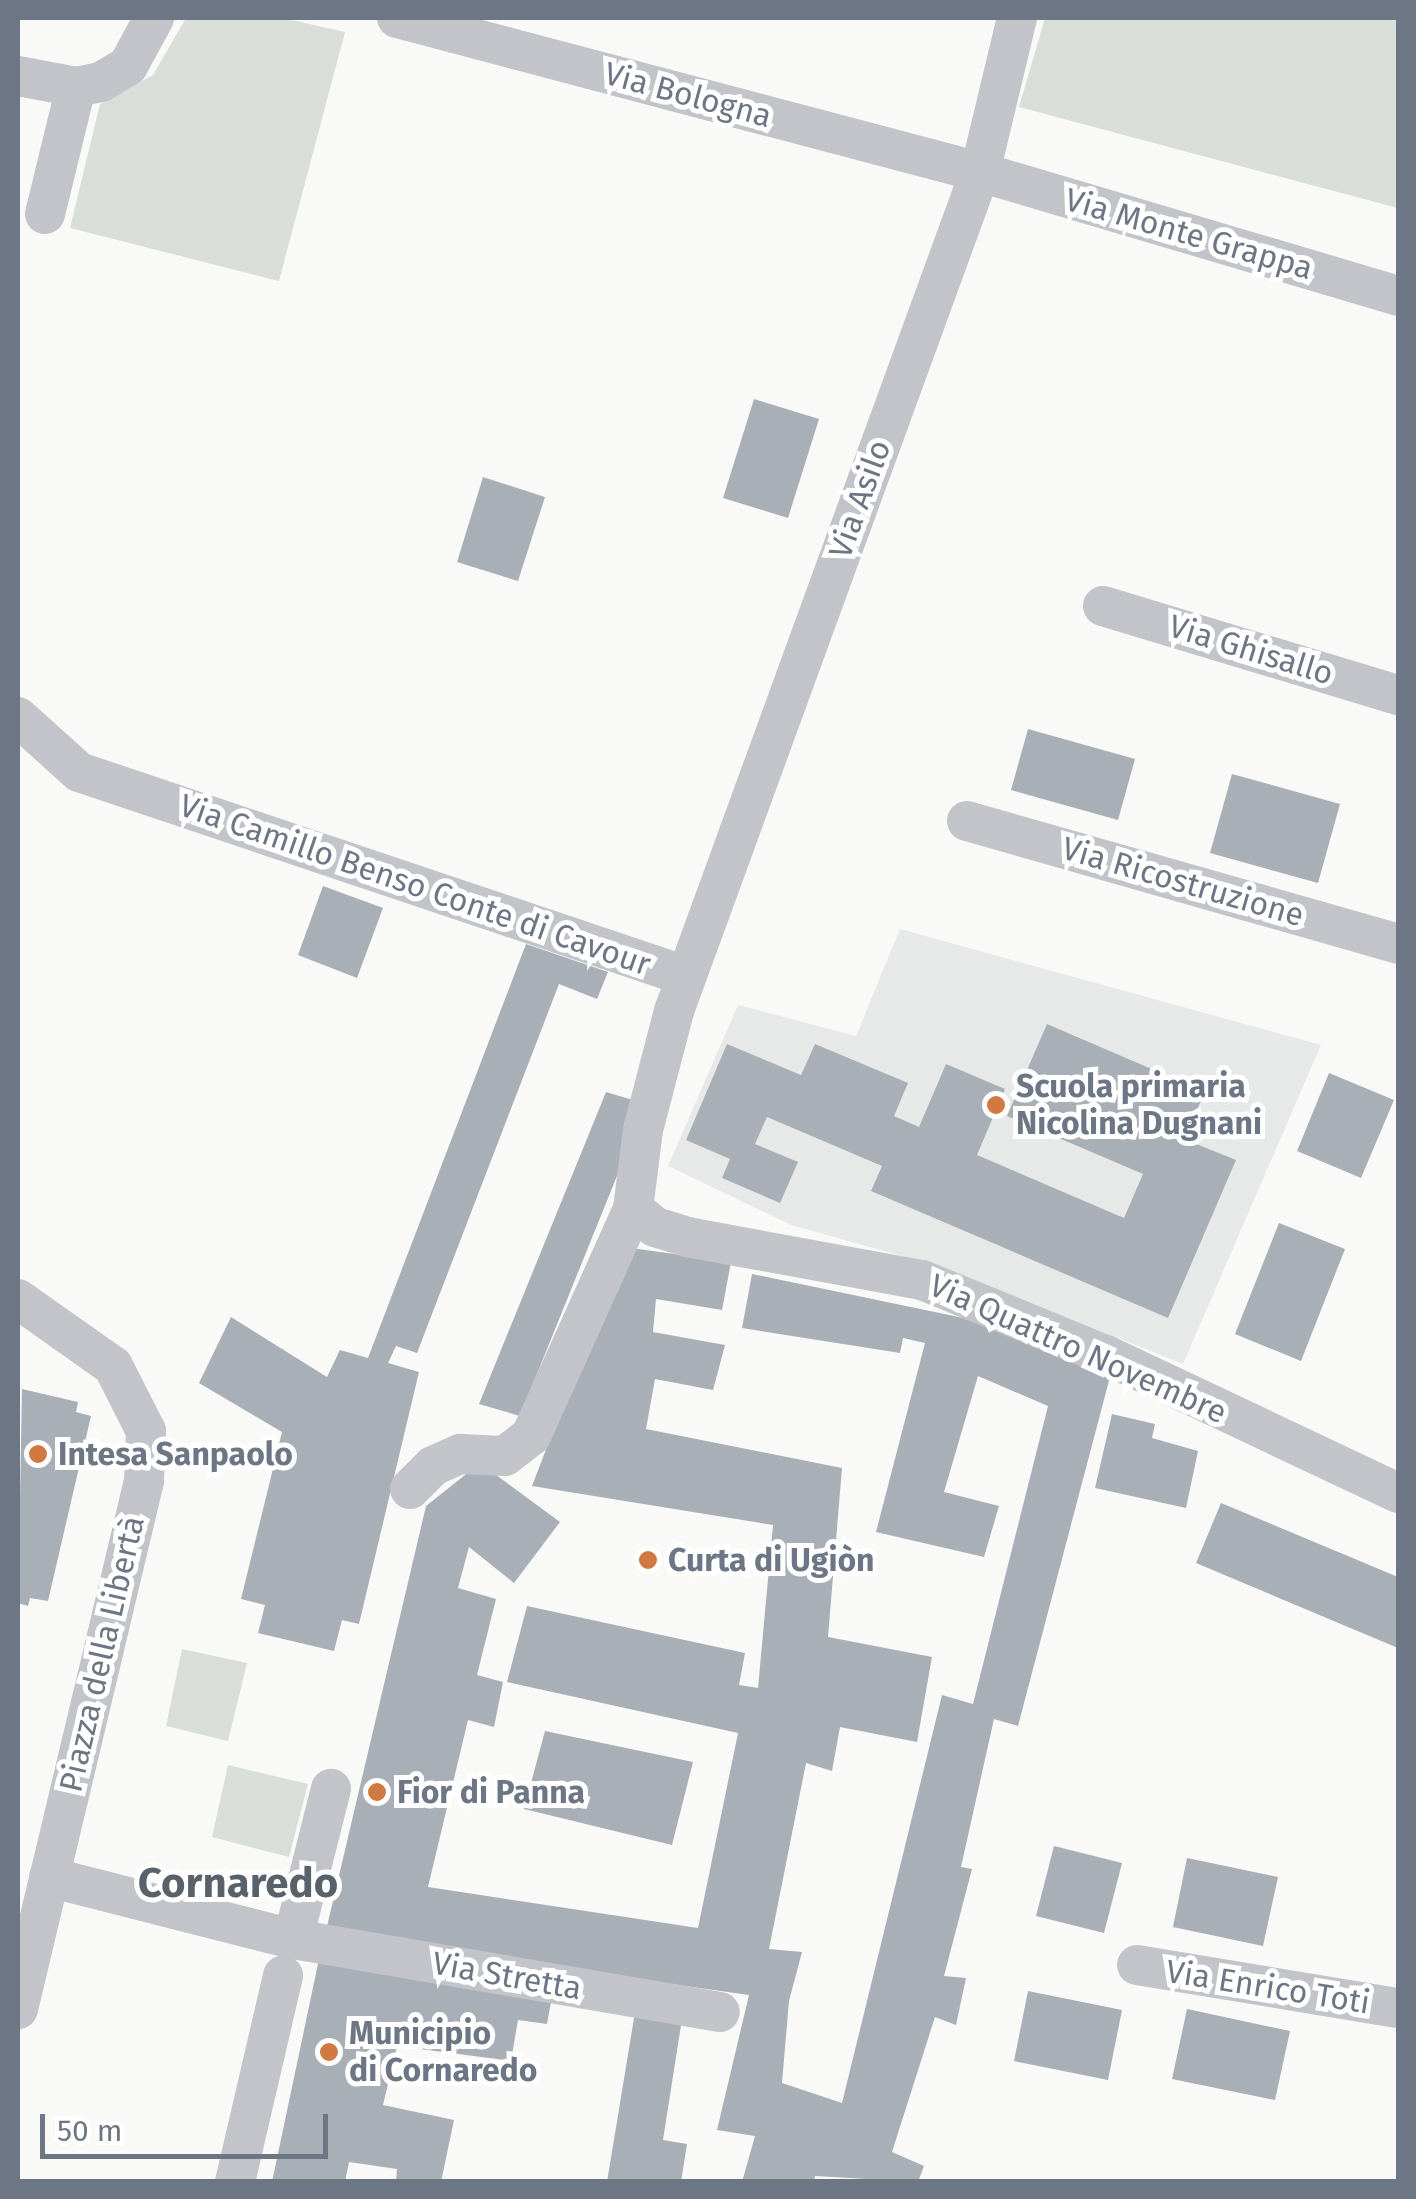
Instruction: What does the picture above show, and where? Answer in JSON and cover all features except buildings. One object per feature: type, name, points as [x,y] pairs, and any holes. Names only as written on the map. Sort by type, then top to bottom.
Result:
[{"type":"street","points":[[18,76],[76,87],[128,66],[154,18]]},
{"type":"street","name":"Via Bologna","points":[[397,18],[980,172]]},
{"type":"street","name":"Via Asilo","points":[[686,976],[980,172],[1016,18]]},
{"type":"street","points":[[45,214],[76,87]]},
{"type":"street","name":"Via Monte Grappa","points":[[980,172],[1398,296]]},
{"type":"street","name":"Via Ghisallo","points":[[1102,606],[1398,695]]},
{"type":"street","name":"Via Camillo Benso Conte di Cavour","points":[[18,718],[79,772],[686,976],[642,1130],[632,1210],[531,1436],[506,1456],[460,1454],[433,1466],[410,1489]]},
{"type":"street","name":"Via Ricostruzione","points":[[967,820],[1398,944]]},
{"type":"street","name":"Via Quattro Novembre","points":[[632,1210],[655,1228],[688,1237],[922,1280],[1106,1355],[1398,1494]]},
{"type":"street","name":"Piazza della Libertà","points":[[18,1299],[114,1368],[146,1431],[144,1481],[18,2009]]},
{"type":"street","points":[[235,2182],[331,1790]]},
{"type":"street","points":[[49,1876],[288,1958]]},
{"type":"street","name":"Via Stretta","points":[[288,1958],[720,2012]]},
{"type":"street","name":"Via Enrico Toti","points":[[1137,1965],[1398,2008]]},
{"type":"shaded area","points":[[186,18],[283,18],[345,32],[279,281],[70,228],[100,104],[153,75]]},
{"type":"shaded area","points":[[1045,18],[1398,18],[1398,208],[1019,107]]},
{"type":"shaded area","name":"Scuola primaria Nicolina Dugnani","points":[[900,929],[1321,1045],[1183,1364],[941,1267],[791,1225],[668,1166],[738,1005],[856,1036]]},
{"type":"shaded area","points":[[182,1649],[247,1663],[228,1741],[166,1726]]},
{"type":"shaded area","points":[[228,1765],[308,1784],[289,1857],[212,1837]]},
{"type":"place","name":"Scuola primaria Nicolina Dugnani","points":[[996,1105]]},
{"type":"place","name":"Intesa Sanpaolo","points":[[38,1454]]},
{"type":"place","name":"Curta di Ugiòn","points":[[648,1560]]},
{"type":"place","name":"Fior di Panna","points":[[377,1792]]},
{"type":"place","name":"Municipio di Cornaredo","points":[[329,2052]]},
{"type":"district","name":"Cornaredo","points":[[238,1883]]}]
